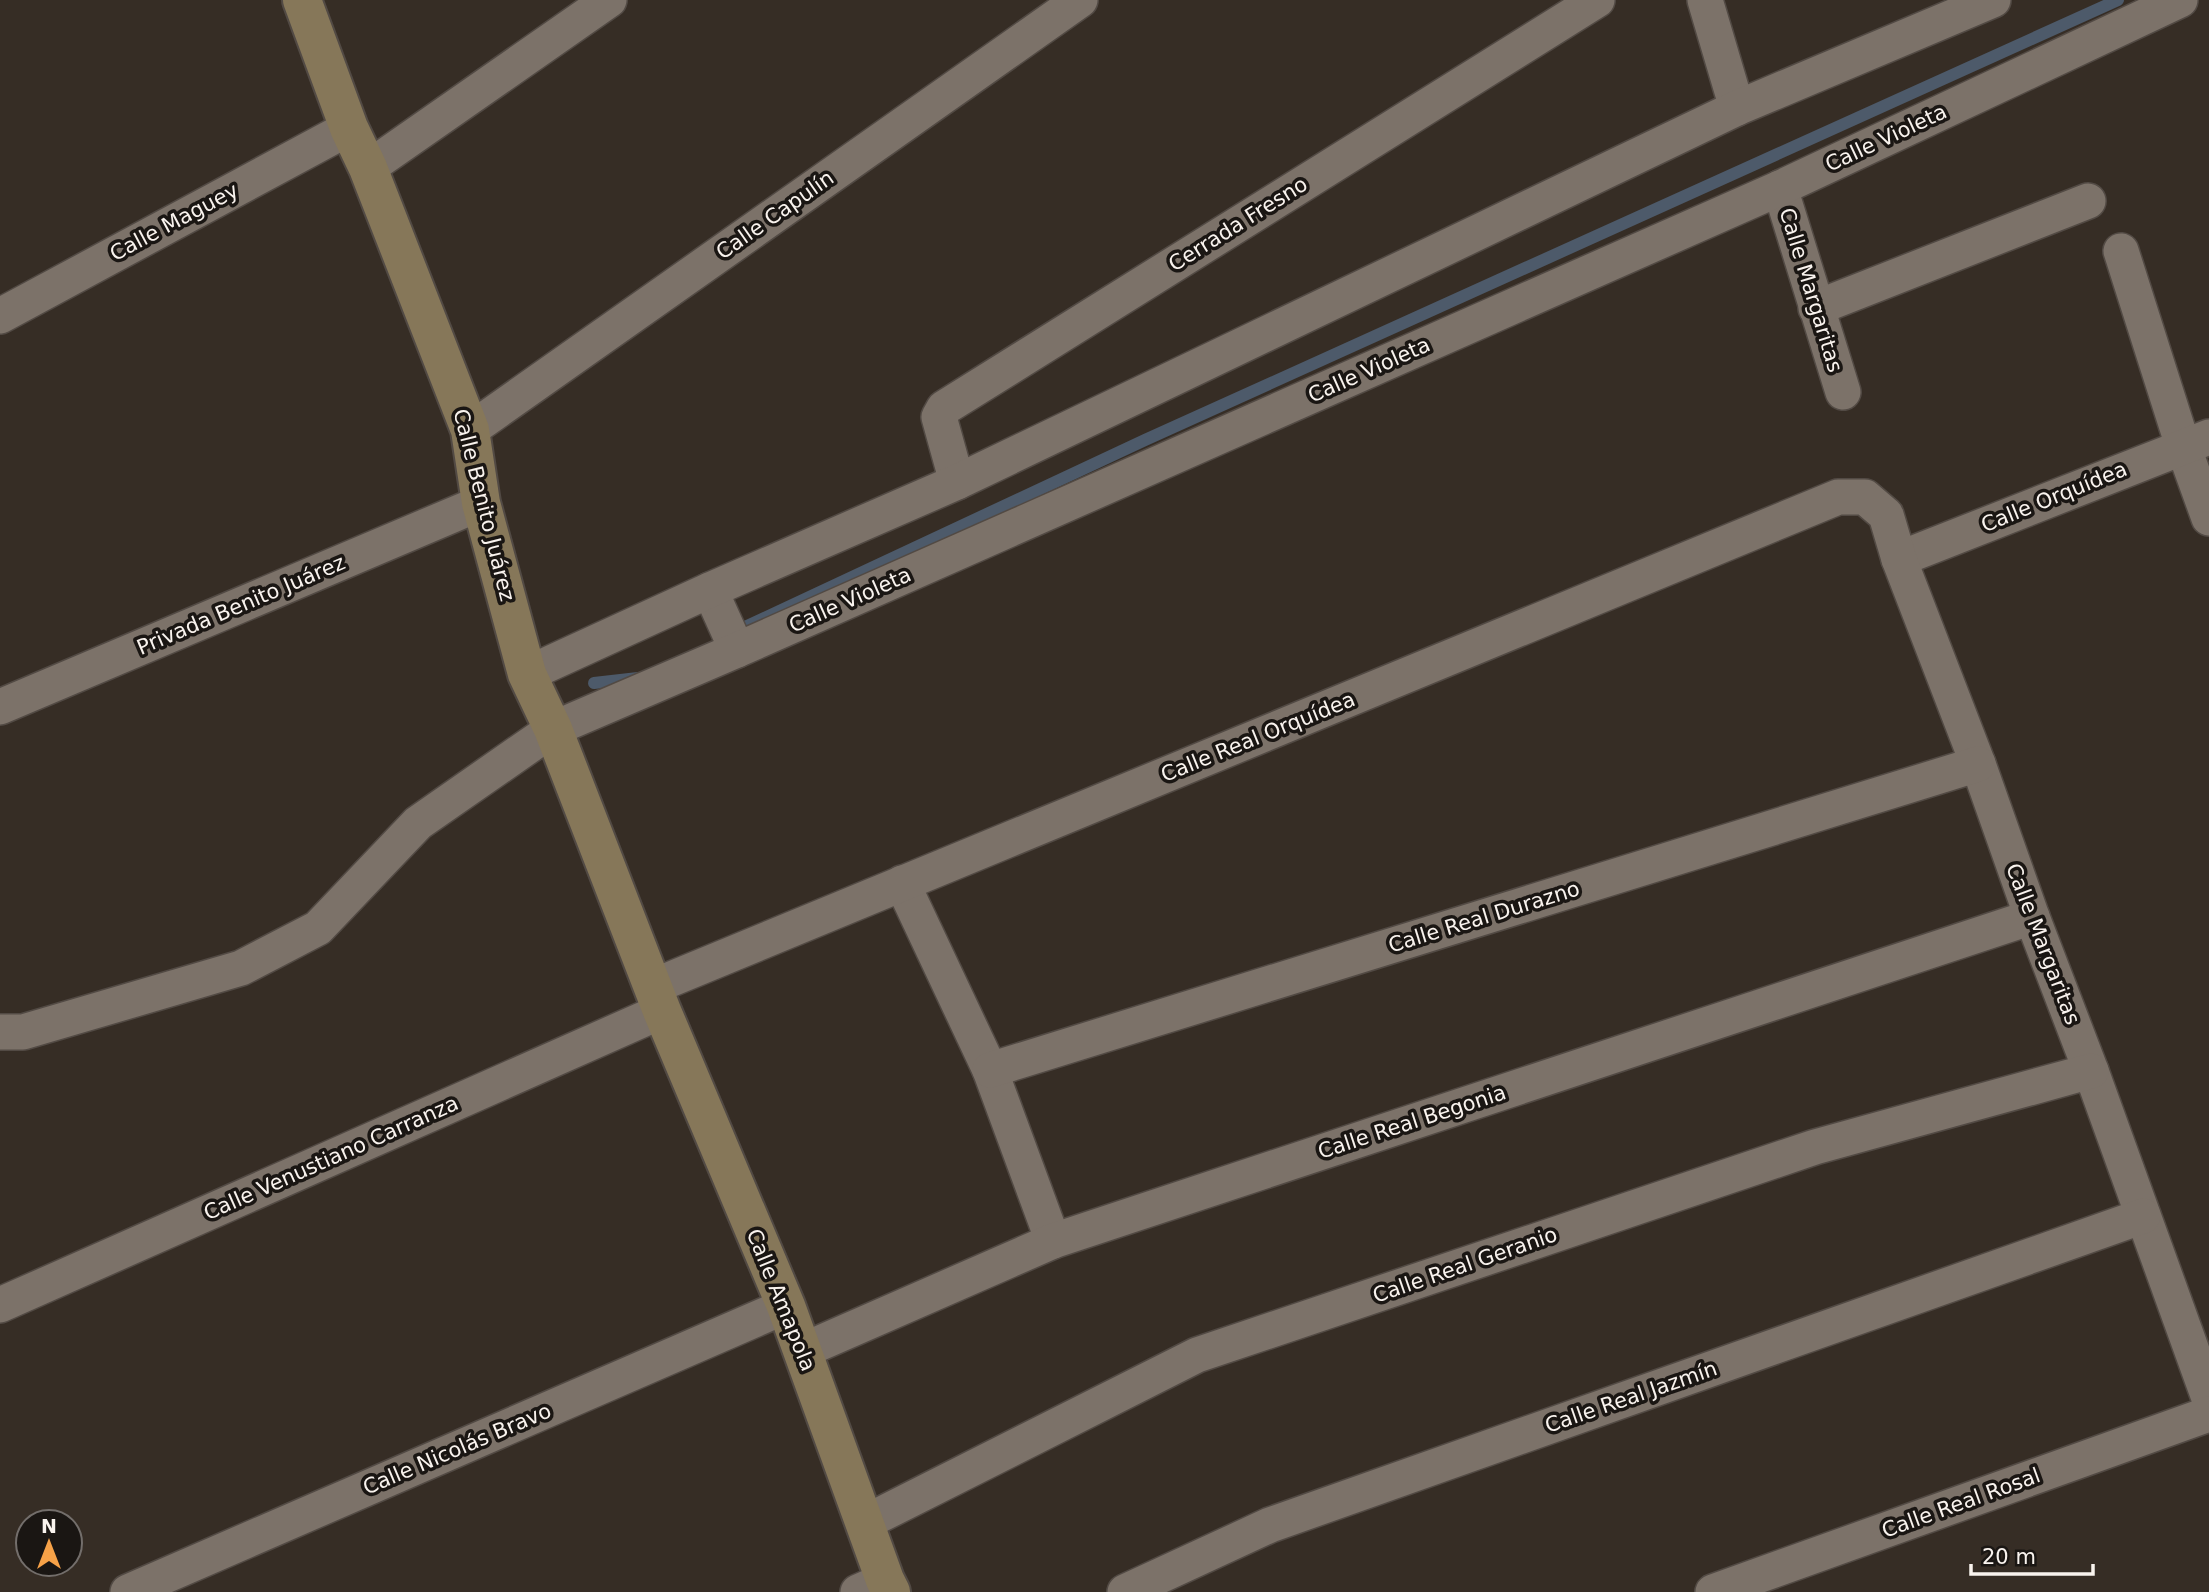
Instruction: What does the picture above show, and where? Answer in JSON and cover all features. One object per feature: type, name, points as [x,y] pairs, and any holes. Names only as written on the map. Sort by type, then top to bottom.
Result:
[{"type":"street","name":"Calle Benito Juárez","points":[[302,0],[349,128],[369,168],[470,430],[481,503],[527,674],[553,729],[657,999]]},
{"type":"street","points":[[369,168],[609,0]]},
{"type":"street","name":"Calle Capulín","points":[[470,430],[1080,0]]},
{"type":"street","name":"Cerrada Fresno","points":[[957,482],[939,417],[944,408],[1597,0]]},
{"type":"street","points":[[1705,0],[1737,108]]},
{"type":"street","points":[[527,674],[723,621],[957,482],[1737,108],[1993,0]]},
{"type":"street","name":"Calle Violeta","points":[[0,1032],[23,1032],[240,968],[318,928],[418,822],[553,729],[723,621],[1780,188],[2180,0]]},
{"type":"street","name":"Calle Maguey","points":[[0,316],[349,128]]},
{"type":"street","name":"Calle Margaritas","points":[[1780,188],[1843,392]]},
{"type":"street","points":[[1816,308],[2088,201]]},
{"type":"street","points":[[2121,251],[2196,442],[2209,518]]},
{"type":"street","name":"Calle Orquídea","points":[[1899,559],[2196,442]]},
{"type":"street","name":"Calle Real Orquídea","points":[[657,999],[902,883],[1838,497],[1865,497]]},
{"type":"street","name":"Calle Margaritas","points":[[1865,497],[1886,515],[1899,559],[1978,764],[2209,1398]]},
{"type":"street","name":"Privada Benito Juárez","points":[[0,707],[481,503]]},
{"type":"street","name":"Calle Real Durazno","points":[[990,1070],[1978,764]]},
{"type":"street","points":[[902,883],[990,1070],[1053,1241]]},
{"type":"street","name":"Calle Real Begonia","points":[[802,1351],[1053,1241],[2032,917]]},
{"type":"street","name":"Calle Venustiano Carranza","points":[[0,1305],[657,999]]},
{"type":"street","name":"Calle Amapola","points":[[657,999],[786,1306],[864,1523],[878,1588]]},
{"type":"street","name":"Calle Real Geranio","points":[[864,1523],[1197,1355],[1815,1147],[2091,1071]]},
{"type":"street","name":"Calle Real Jazmín","points":[[1125,1592],[1269,1525],[2143,1216]]},
{"type":"street","name":"Calle Nicolás Bravo","points":[[128,1592],[786,1306]]},
{"type":"street","name":"Calle Real Rosal","points":[[1713,1592],[2209,1414]]},
{"type":"waterway","points":[[730,634],[1145,440],[2118,0]]},
{"type":"waterway","points":[[594,683],[638,678]]}]
